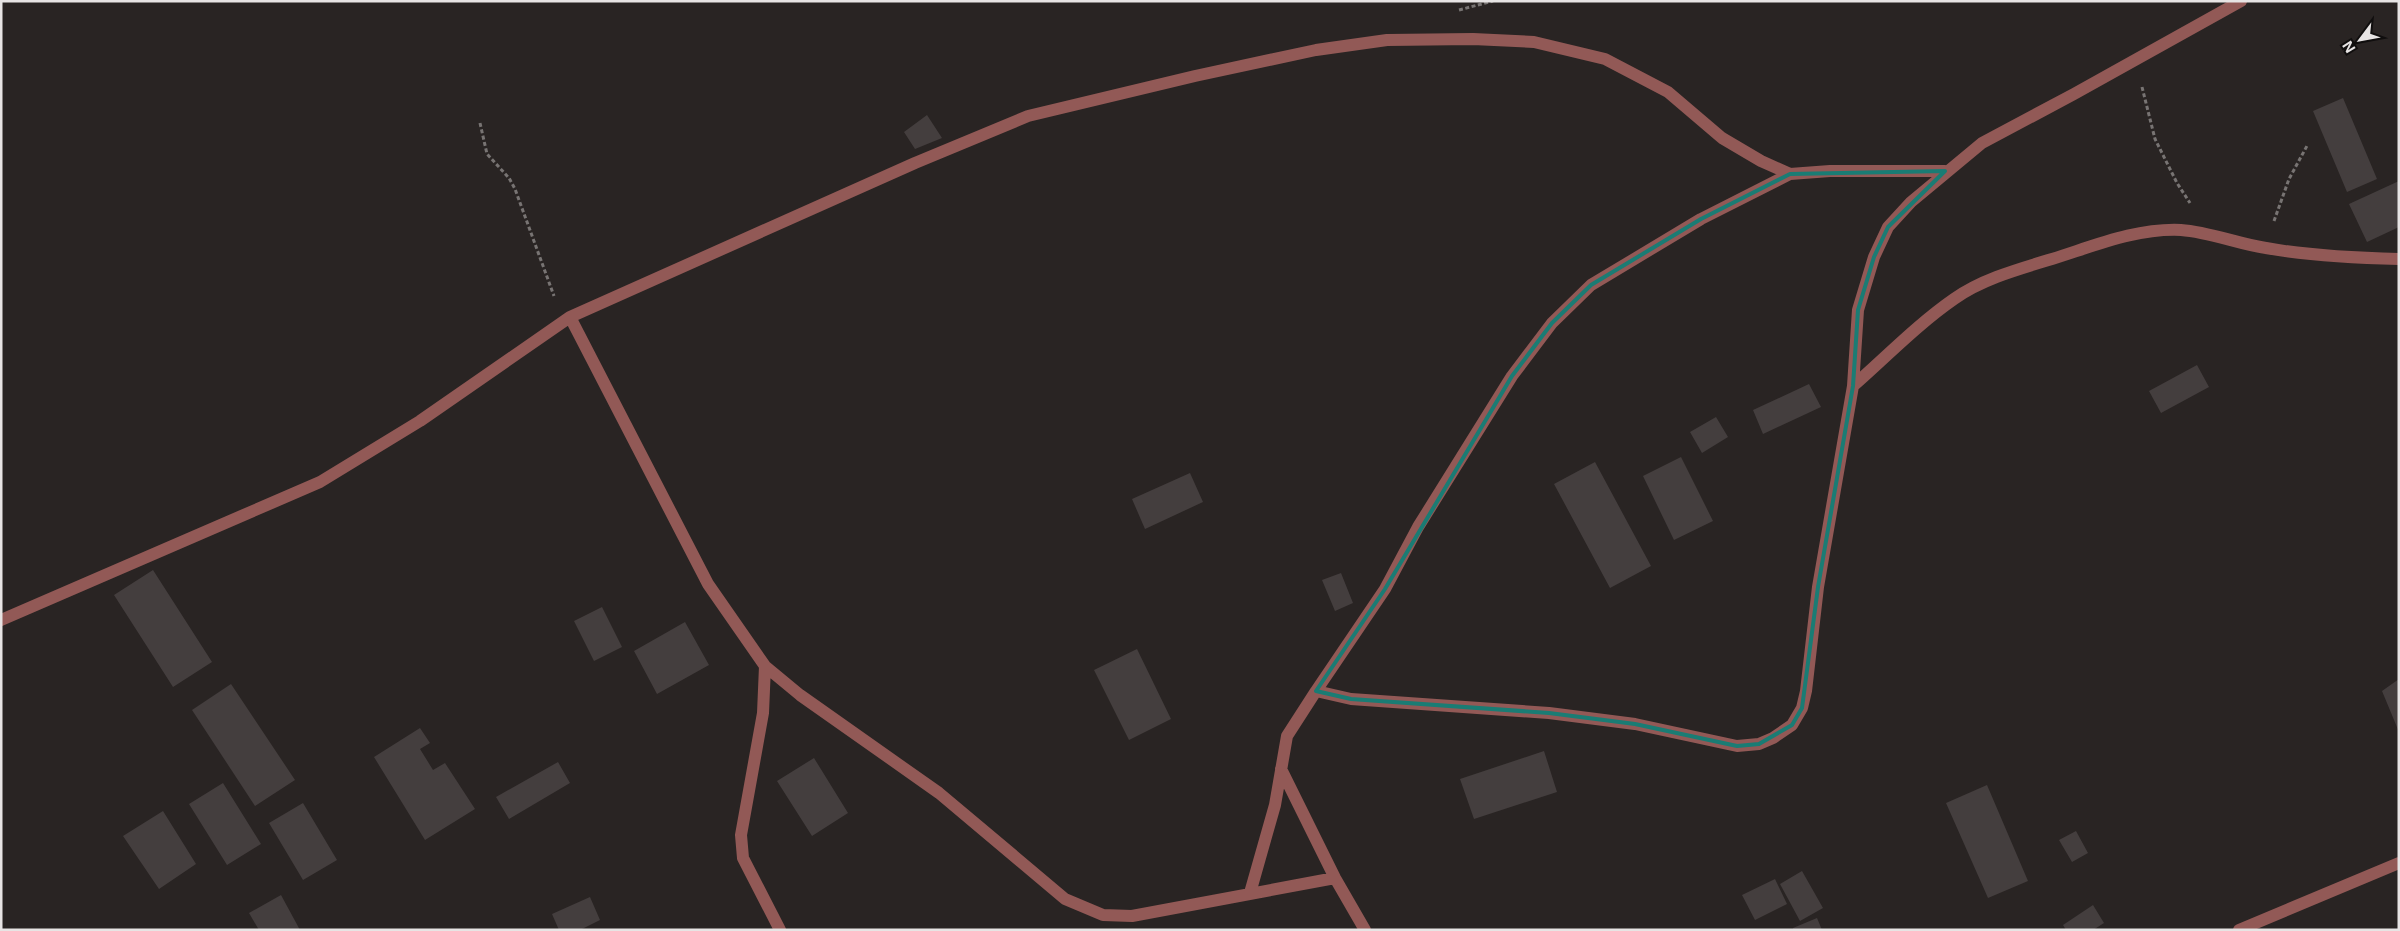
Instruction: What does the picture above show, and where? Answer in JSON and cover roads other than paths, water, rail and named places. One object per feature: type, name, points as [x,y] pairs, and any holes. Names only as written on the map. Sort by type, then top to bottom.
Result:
[{"type":"street","points":[[1316,691],[1351,699],[1549,713],[1626,723],[1738,746],[1759,744],[1773,738],[1792,725],[1802,708],[1818,587],[1854,386],[1858,310],[1874,257],[1888,228],[1912,202],[1946,171],[1982,143],[2241,1]]},
{"type":"street","points":[[1,620],[320,482],[420,421],[570,317],[915,163],[1028,116],[1195,76],[1316,50],[1387,40],[1534,42],[1606,59],[1668,92],[1722,138],[1761,161],[1790,174]]},
{"type":"street","points":[[1250,892],[1267,838],[1287,736],[1384,589],[1418,527],[1512,376],[1552,323],[1590,285],[1701,218],[1790,174],[1830,171],[1946,171]]},
{"type":"street","points":[[1854,386],[1954,298],[1997,278],[2111,240],[2150,231],[2182,230],[2266,248],[2321,255],[2399,259]]},
{"type":"street","points":[[570,317],[708,584],[766,666],[800,695],[939,793],[1012,857],[1065,899],[1102,915],[1132,916],[1250,892],[1335,878]]},
{"type":"street","points":[[766,666],[763,713],[741,835],[743,858],[780,930]]},
{"type":"street","points":[[1281,769],[1335,878],[1365,930]]},
{"type":"street","points":[[2238,930],[2399,863]]}]
